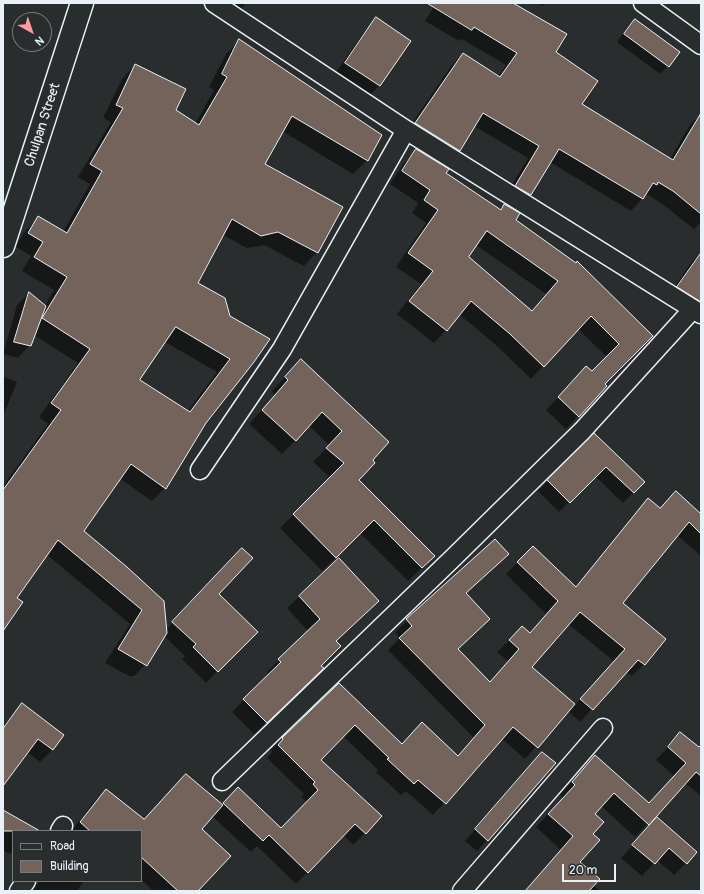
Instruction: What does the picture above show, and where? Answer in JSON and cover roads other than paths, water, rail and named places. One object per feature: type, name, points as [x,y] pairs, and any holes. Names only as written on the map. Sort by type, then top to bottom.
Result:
[{"type":"main road","name":"Chulpan Street","points":[[3,246],[82,3]]},
{"type":"street","points":[[214,3],[406,130],[697,311],[582,431],[222,781]]},
{"type":"street","points":[[643,3],[701,45]]},
{"type":"street","points":[[200,470],[282,349],[406,130]]},
{"type":"street","points":[[462,891],[603,728]]},
{"type":"street","points":[[19,891],[25,882]]}]
